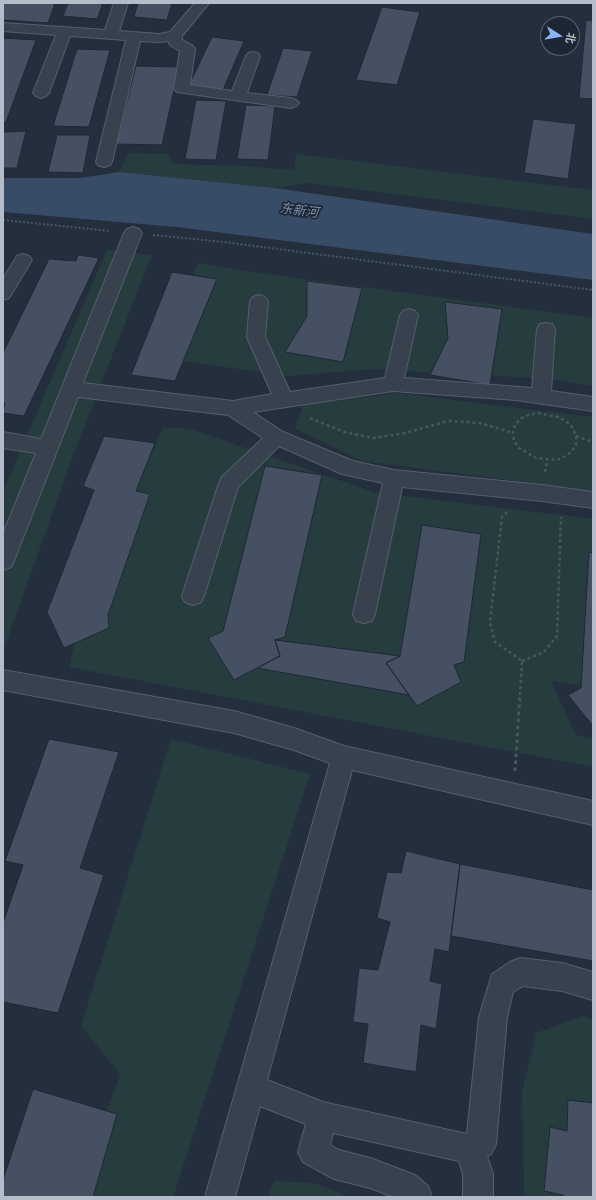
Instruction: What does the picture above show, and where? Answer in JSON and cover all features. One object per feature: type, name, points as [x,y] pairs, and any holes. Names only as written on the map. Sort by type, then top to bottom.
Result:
[{"type":"street","points":[[111,35],[121,3]]},
{"type":"street","points":[[3,27],[159,38],[175,35],[202,3]]},
{"type":"street","points":[[41,93],[65,32]]},
{"type":"street","points":[[175,35],[175,42],[188,49],[182,89],[291,103]]},
{"type":"street","points":[[104,162],[134,36]]},
{"type":"street","points":[[238,96],[253,56]]},
{"type":"street","points":[[3,561],[133,233]]},
{"type":"street","points":[[3,294],[23,260]]},
{"type":"street","points":[[259,301],[256,337],[284,400]]},
{"type":"street","points":[[393,384],[409,316]]},
{"type":"street","points":[[541,397],[546,329]]},
{"type":"street","points":[[71,389],[233,408],[393,384],[516,393],[593,404]]},
{"type":"street","points":[[233,408],[276,437],[349,468],[394,478],[541,498],[593,500]]},
{"type":"street","points":[[193,596],[229,483],[276,437]]},
{"type":"street","points":[[3,440],[48,448]]},
{"type":"street","points":[[364,614],[394,478]]},
{"type":"street","points":[[3,680],[234,722],[294,739],[344,757],[593,813]]},
{"type":"street","points":[[220,1197],[344,757]]},
{"type":"street","points":[[251,1088],[323,1116],[470,1149],[482,1144],[493,1017],[502,984],[520,972],[562,977],[593,986]]},
{"type":"street","points":[[323,1116],[313,1152],[334,1164],[370,1173],[404,1186],[417,1197]]},
{"type":"street","points":[[470,1149],[478,1174],[478,1197]]},
{"type":"path","points":[[3,220],[224,242],[593,290]]},
{"type":"path","points":[[538,413],[548,414],[567,422],[573,428],[576,436],[576,444],[572,451],[561,458],[546,460],[527,454],[517,444],[513,433],[515,425],[520,419],[528,415],[538,413]]},
{"type":"path","points":[[309,418],[344,432],[374,438],[405,433],[448,421],[480,423],[513,433]]},
{"type":"path","points":[[576,436],[593,442]]},
{"type":"path","points":[[541,498],[546,460]]},
{"type":"path","points":[[522,661],[495,642],[490,622],[502,517],[512,506],[541,498]]},
{"type":"path","points":[[522,661],[544,652],[557,636],[561,513],[541,498]]},
{"type":"path","points":[[513,795],[522,661]]},
{"type":"green space","points":[[128,153],[168,154],[172,164],[243,166],[294,170],[296,154],[593,190],[593,219],[306,183],[275,188],[119,172]]},
{"type":"green space","points":[[107,250],[152,255],[75,450],[3,651],[3,491]]},
{"type":"green space","points":[[198,263],[245,271],[593,318],[593,386],[549,379],[373,369],[288,376],[161,358]]},
{"type":"green space","points":[[396,393],[593,417],[593,491],[362,461],[295,429],[303,405]]},
{"type":"green space","points":[[163,427],[190,429],[374,492],[593,519],[593,687],[551,681],[576,735],[593,739],[593,767],[69,667],[81,616]]},
{"type":"green space","points":[[171,739],[310,774],[173,1197],[78,1197],[120,1074],[81,1026]]},
{"type":"green space","points":[[583,1016],[593,1021],[593,1197],[524,1197],[522,1092],[536,1033]]},
{"type":"green space","points":[[274,1181],[314,1183],[352,1197],[268,1197]]},
{"type":"water","name":"东新河","points":[[119,172],[275,188],[593,234],[593,280],[177,227],[3,212],[3,178],[80,178]]},
{"type":"building","points":[[3,3],[55,3],[48,23],[3,20]]},
{"type":"building","points":[[68,3],[103,3],[97,19],[63,16]]},
{"type":"building","points":[[138,3],[172,3],[167,20],[134,17]]},
{"type":"building","points":[[382,7],[420,12],[397,85],[356,80]]},
{"type":"building","points":[[586,20],[593,21],[593,99],[579,98]]},
{"type":"building","points":[[212,37],[244,41],[223,90],[189,85]]},
{"type":"building","points":[[3,38],[36,40],[6,122],[3,122]]},
{"type":"building","points":[[283,48],[312,51],[297,97],[267,95]]},
{"type":"building","points":[[77,49],[110,50],[89,127],[53,126]]},
{"type":"building","points":[[136,66],[179,67],[162,145],[116,144]]},
{"type":"building","points":[[196,100],[226,101],[216,160],[185,159]]},
{"type":"building","points":[[246,105],[275,106],[268,160],[237,159]]},
{"type":"building","points":[[533,119],[576,124],[568,179],[524,173]]},
{"type":"building","points":[[26,131],[17,168],[3,168],[3,132]]},
{"type":"building","points":[[57,135],[90,135],[83,173],[48,172]]},
{"type":"building","points":[[78,255],[99,258],[24,416],[3,413],[5,403],[3,403],[3,353],[49,259],[76,261]]},
{"type":"building","points":[[172,272],[217,279],[175,381],[131,375]]},
{"type":"building","points":[[307,281],[362,288],[343,362],[285,352],[307,316]]},
{"type":"building","points":[[445,302],[502,309],[490,385],[430,375],[448,338]]},
{"type":"building","points":[[104,436],[155,443],[136,491],[150,494],[108,615],[109,628],[64,648],[47,612],[94,490],[83,486]]},
{"type":"building","points":[[265,466],[322,475],[285,637],[275,640],[280,656],[234,680],[208,638],[223,631]]},
{"type":"building","points":[[422,525],[481,534],[464,662],[454,665],[461,682],[417,706],[386,663],[400,656]]},
{"type":"building","points":[[589,552],[593,553],[593,726],[568,695],[581,688]]},
{"type":"building","points":[[275,640],[400,656],[386,663],[409,695],[257,668],[280,656]]},
{"type":"building","points":[[49,739],[119,752],[80,868],[104,875],[58,1013],[3,1002],[3,923],[23,865],[5,861]]},
{"type":"building","points":[[406,851],[460,864],[449,952],[435,949],[430,981],[442,984],[436,1029],[421,1025],[416,1072],[363,1063],[368,1024],[353,1022],[359,968],[378,970],[390,922],[377,918],[387,872],[401,873]]},
{"type":"building","points":[[460,864],[593,890],[593,961],[451,936]]},
{"type":"building","points":[[33,1089],[117,1114],[93,1197],[3,1197],[3,1180]]},
{"type":"building","points":[[568,1100],[593,1103],[593,1197],[563,1197],[563,1195],[544,1191],[550,1127],[567,1131]]}]
